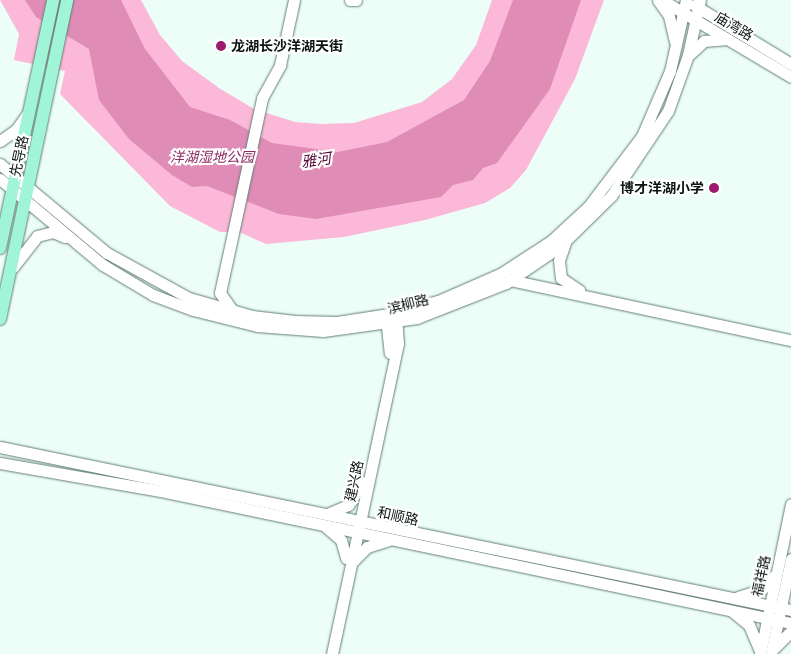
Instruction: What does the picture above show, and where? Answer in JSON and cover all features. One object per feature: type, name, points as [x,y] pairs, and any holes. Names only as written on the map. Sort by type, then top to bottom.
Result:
[{"type":"main road","name":"先导路","points":[[0,248],[53,0]]},
{"type":"main road","name":"先导路","points":[[0,318],[67,0]]},
{"type":"main road","points":[[205,303],[218,292],[262,98],[269,77],[282,60],[292,0]]},
{"type":"main road","points":[[350,0],[356,0]]},
{"type":"main road","points":[[658,0],[673,28],[674,56]]},
{"type":"main road","name":"庙湾路","points":[[662,0],[791,77]]},
{"type":"main road","name":"滨柳路","points":[[0,181],[70,239],[134,285],[193,310],[291,330],[358,329],[392,319],[500,274],[572,223],[627,160],[661,93],[674,56],[686,0]]},
{"type":"main road","name":"庙湾路","points":[[686,0],[702,3],[731,28],[791,64]]},
{"type":"main road","name":"滨柳路","points":[[0,164],[134,271],[205,303],[233,311],[313,322],[417,318],[510,280],[568,239],[611,196],[652,140],[687,61],[696,20],[702,3]]},
{"type":"main road","points":[[687,61],[704,42],[730,41]]},
{"type":"main road","points":[[0,141],[16,130],[30,110]]},
{"type":"main road","points":[[36,147],[36,182],[51,206]]},
{"type":"main road","points":[[0,181],[5,223]]},
{"type":"main road","points":[[9,278],[22,251],[37,236],[53,232],[70,239]]},
{"type":"main road","points":[[568,239],[559,260],[561,278],[570,287],[791,335]]},
{"type":"main road","points":[[510,280],[791,340]]},
{"type":"main road","points":[[218,292],[233,311]]},
{"type":"main road","points":[[358,329],[378,332],[394,348],[406,327],[417,318]]},
{"type":"main road","name":"建兴路","points":[[332,654],[356,527],[394,348],[392,319]]},
{"type":"main road","points":[[0,440],[18,452]]},
{"type":"main road","name":"和顺路","points":[[0,447],[791,623]]},
{"type":"main road","name":"和顺路","points":[[0,463],[321,519]]},
{"type":"main road","points":[[0,468],[16,466]]},
{"type":"main road","points":[[346,558],[341,540],[321,519],[348,505],[365,486]]},
{"type":"main road","points":[[349,572],[367,547],[394,536],[372,517],[365,486]]},
{"type":"main road","name":"福祥路","points":[[760,654],[773,619],[781,608],[791,504]]},
{"type":"main road","points":[[326,654],[346,558],[356,527]]},
{"type":"main road","name":"和顺路","points":[[394,536],[781,608]]},
{"type":"main road","name":"福祥路","points":[[784,568],[791,559]]},
{"type":"main road","points":[[729,597],[762,589],[784,568],[791,596]]},
{"type":"main road","points":[[726,609],[748,625],[760,654]]},
{"type":"main road","name":"福祥路","points":[[771,654],[773,619]]},
{"type":"main road","points":[[771,654],[779,640],[791,631]]},
{"type":"green space","name":"洋湖湿地公园","points":[[0,0],[141,0],[160,35],[182,61],[219,88],[254,109],[295,122],[321,124],[354,123],[422,102],[452,79],[476,45],[492,0],[604,0],[575,79],[526,170],[510,188],[485,203],[425,220],[344,237],[266,244],[239,232],[220,232],[170,206],[60,94],[65,71],[14,60],[19,34]]},
{"type":"water","name":"雅河","points":[[25,0],[121,0],[145,49],[190,107],[230,120],[272,143],[338,152],[387,142],[464,100],[490,61],[513,0],[581,0],[550,89],[497,163],[483,168],[473,180],[453,185],[441,197],[316,219],[279,214],[207,186],[192,187],[172,175],[129,139],[99,100],[89,49],[36,17]]},
{"type":"place","name":"龙湖长沙洋湖天街","points":[[221,46]]},
{"type":"place","name":"博才洋湖小学","points":[[714,188]]}]
